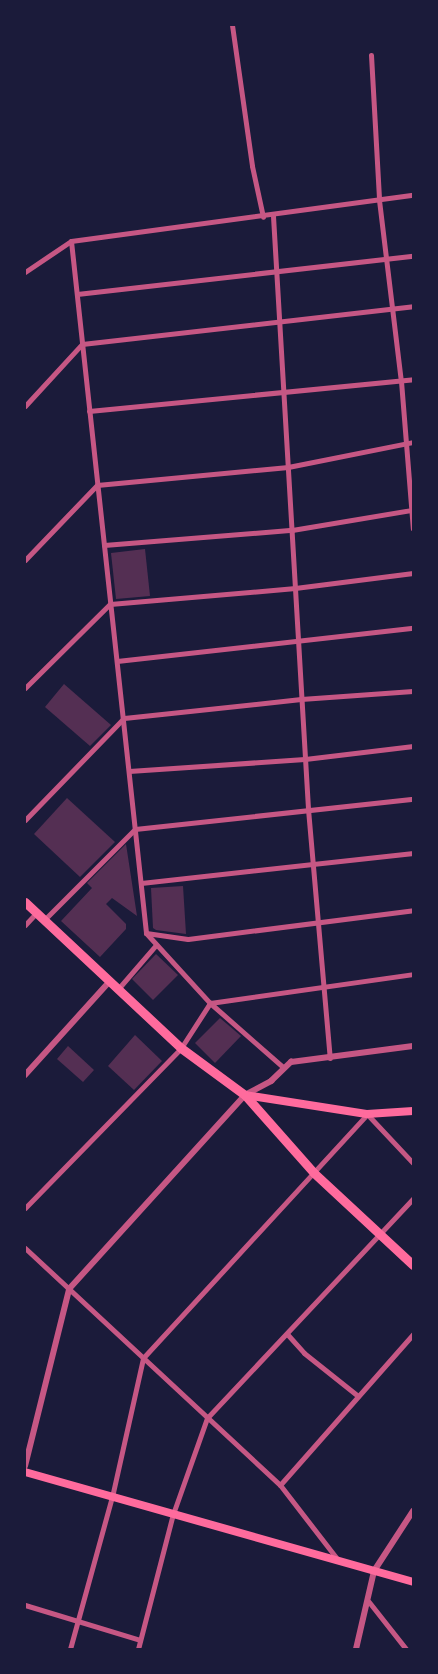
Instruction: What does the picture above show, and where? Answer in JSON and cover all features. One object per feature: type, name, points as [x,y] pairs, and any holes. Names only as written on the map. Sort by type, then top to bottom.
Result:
[{"type":"main road","points":[[25,902],[181,1048],[245,1095],[314,1173],[413,1265]]},
{"type":"main road","points":[[245,1095],[367,1114],[413,1111]]},
{"type":"main road","points":[[25,1472],[413,1582]]},
{"type":"street","points":[[232,25],[252,166],[263,217]]},
{"type":"street","points":[[371,55],[379,200],[401,381],[413,529]]},
{"type":"street","points":[[25,272],[71,241],[273,216],[413,195]]},
{"type":"street","points":[[273,216],[308,808],[330,1058]]},
{"type":"street","points":[[71,241],[146,933],[210,1003],[284,1068]]},
{"type":"street","points":[[77,294],[413,256]]},
{"type":"street","points":[[25,406],[82,344],[392,310],[413,306]]},
{"type":"street","points":[[89,411],[413,379]]},
{"type":"street","points":[[25,560],[97,485],[288,467],[413,442]]},
{"type":"street","points":[[104,545],[292,530],[412,510]]},
{"type":"street","points":[[25,688],[110,604],[295,588],[413,573]]},
{"type":"street","points":[[117,662],[298,639],[413,628]]},
{"type":"street","points":[[25,820],[124,718],[301,699],[413,691]]},
{"type":"street","points":[[128,771],[305,759],[413,746]]},
{"type":"street","points":[[44,920],[135,829],[308,808],[413,799]]},
{"type":"street","points":[[141,883],[413,853]]},
{"type":"street","points":[[146,933],[188,939],[413,910]]},
{"type":"street","points":[[25,925],[36,913]]},
{"type":"street","points":[[118,989],[156,946]]},
{"type":"street","points":[[210,1003],[324,989],[413,974]]},
{"type":"street","points":[[25,1075],[110,981]]},
{"type":"street","points":[[25,1208],[181,1048],[210,1003]]},
{"type":"street","points":[[25,1466],[69,1289],[245,1095],[271,1081],[291,1062],[413,1046]]},
{"type":"street","points":[[70,1649],[112,1497],[143,1358],[367,1114],[413,1163]]},
{"type":"street","points":[[138,1649],[173,1514],[207,1418],[288,1335],[413,1200]]},
{"type":"street","points":[[25,1248],[280,1485],[339,1561]]},
{"type":"street","points":[[280,1485],[413,1334]]},
{"type":"street","points":[[288,1335],[304,1353],[358,1396]]},
{"type":"street","points":[[356,1649],[369,1602],[374,1571],[413,1512]]},
{"type":"street","points":[[369,1602],[406,1649]]},
{"type":"street","points":[[25,1605],[140,1640]]},
{"type":"building","points":[[145,549],[150,596],[116,599],[111,553]]},
{"type":"building","points":[[64,684],[111,725],[90,746],[45,707]]},
{"type":"building","points":[[67,798],[115,842],[80,877],[34,834]]},
{"type":"building","points":[[126,844],[137,916],[112,898],[106,904],[126,924],[126,929],[100,957],[61,921],[92,888],[87,883]]},
{"type":"building","points":[[183,886],[186,934],[156,930],[153,928],[151,888]]},
{"type":"building","points":[[156,954],[178,975],[153,1000],[132,979]]},
{"type":"building","points":[[220,1018],[241,1036],[215,1063],[195,1043]]},
{"type":"building","points":[[135,1035],[162,1061],[134,1090],[108,1066]]},
{"type":"building","points":[[68,1046],[94,1070],[83,1082],[57,1059]]}]
